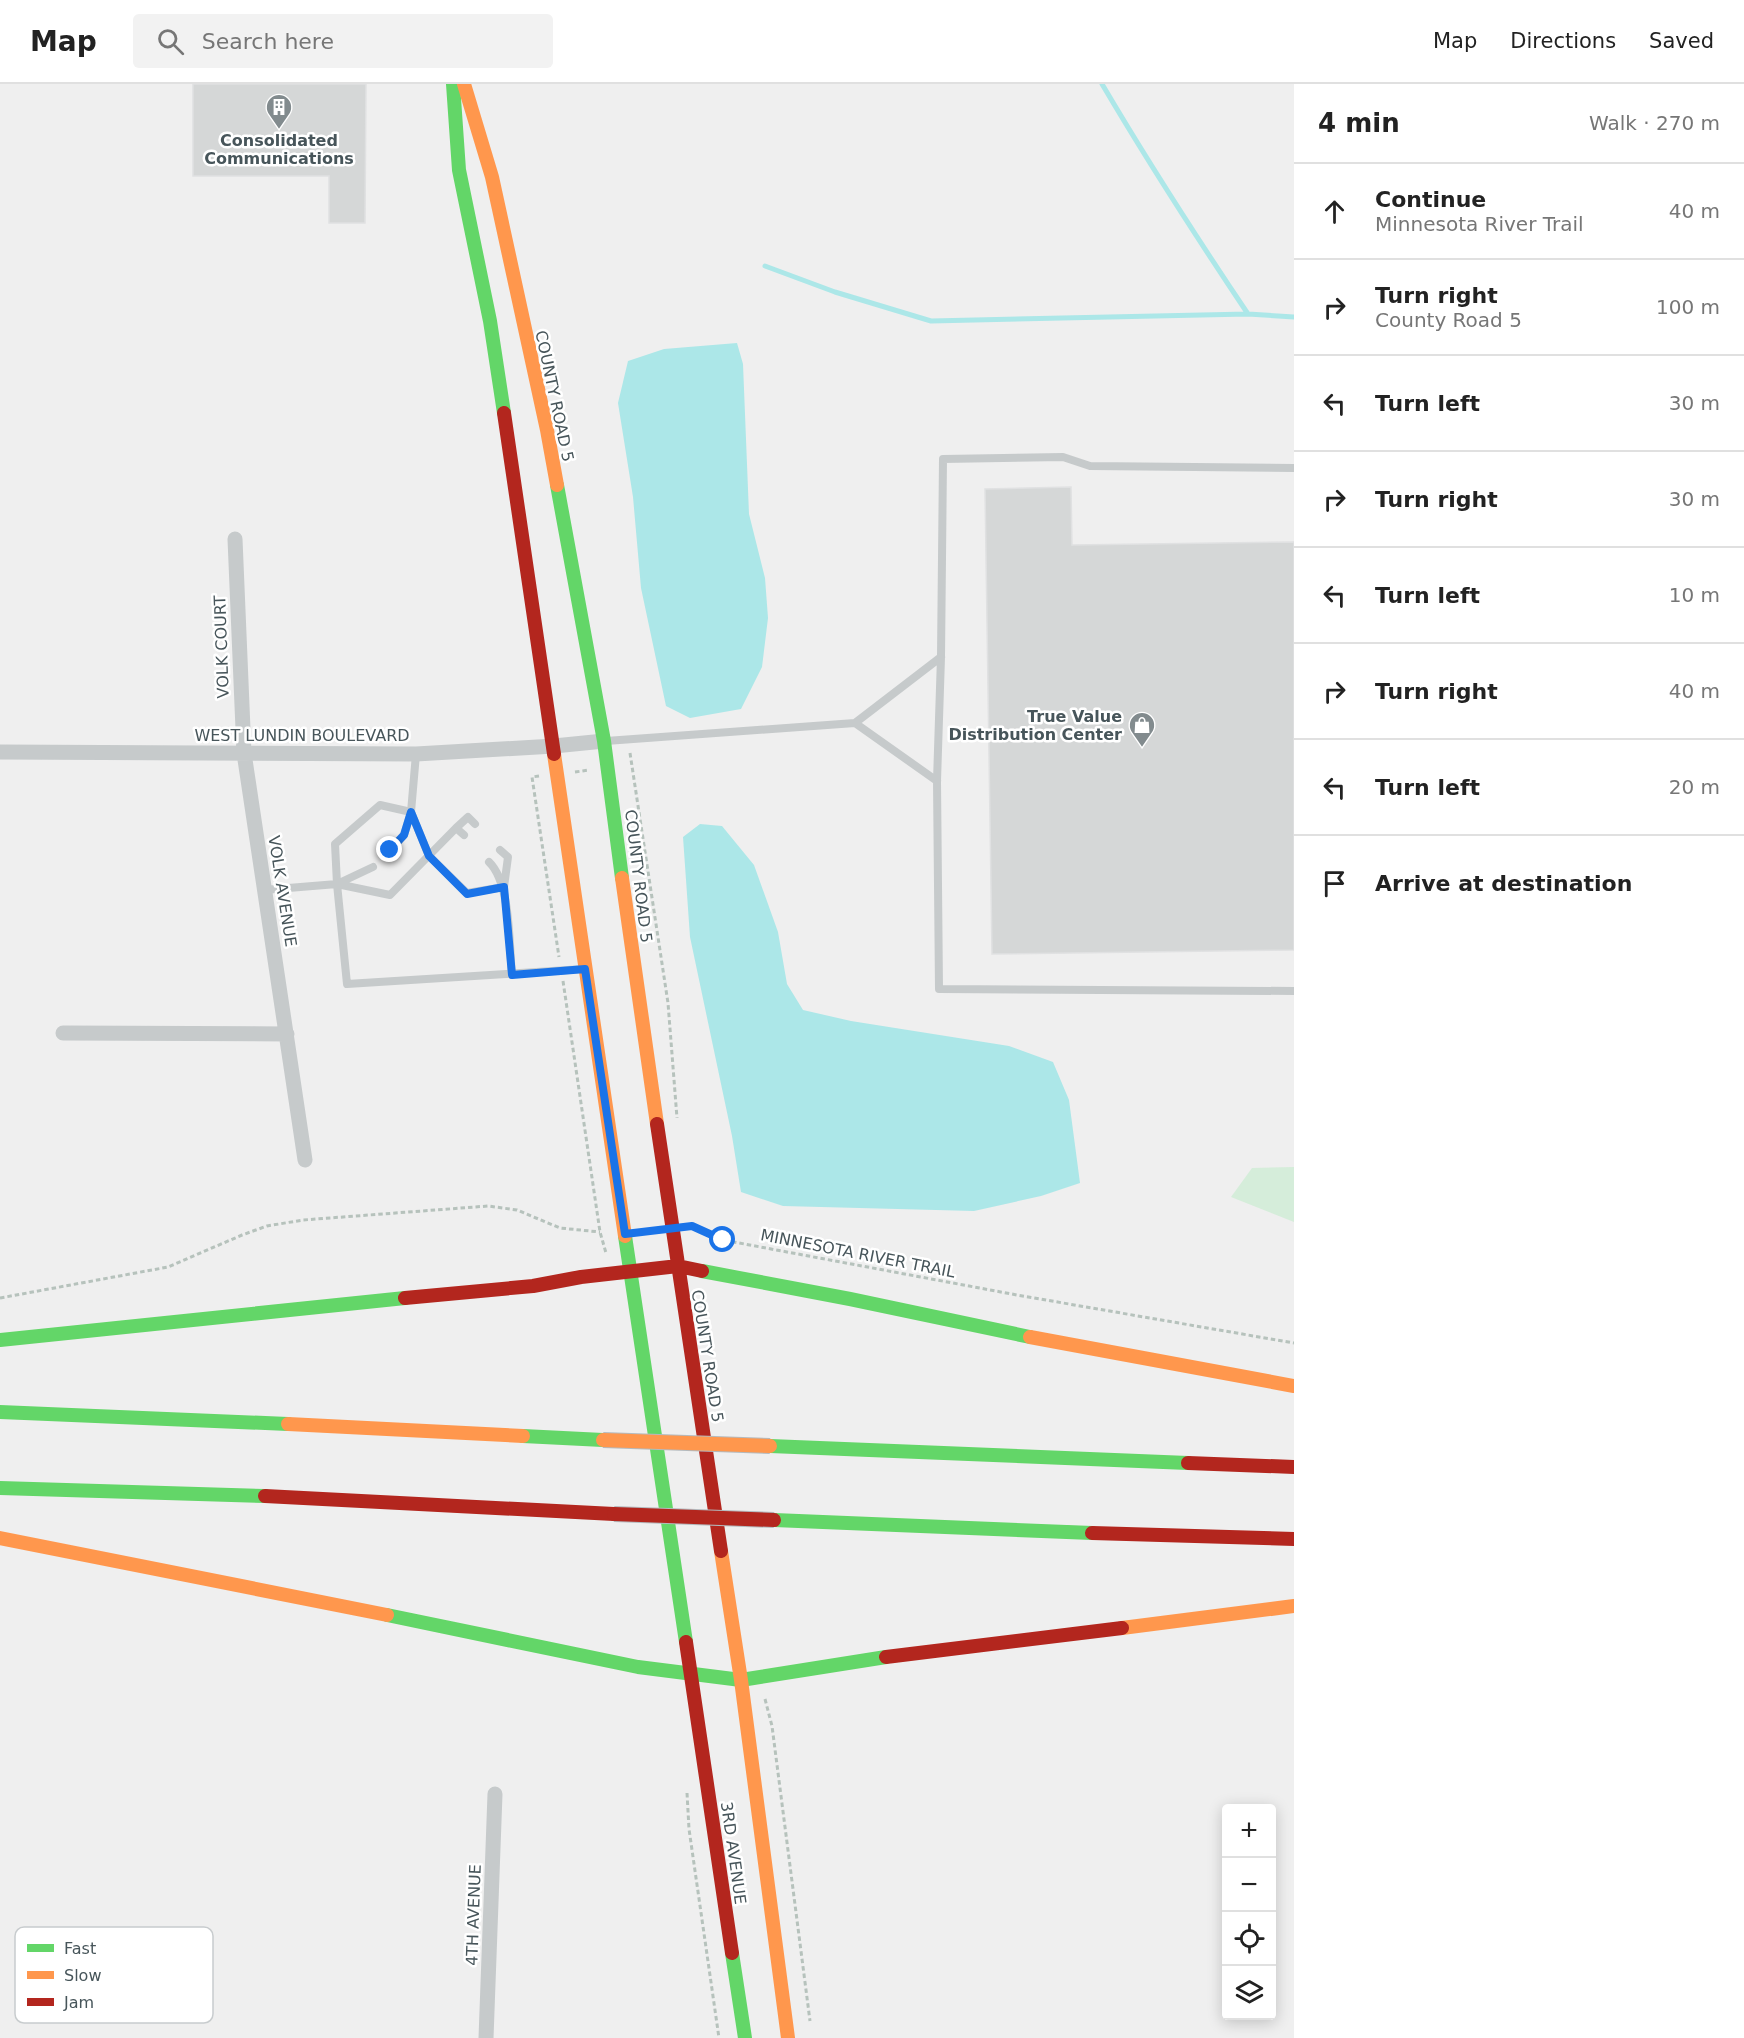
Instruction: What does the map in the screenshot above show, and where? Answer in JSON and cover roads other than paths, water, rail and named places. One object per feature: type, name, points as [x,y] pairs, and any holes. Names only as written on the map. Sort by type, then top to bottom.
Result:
[{"type":"main road","points":[[453,84],[459,170],[490,321],[690,1673]]},
{"type":"main road","name":"COUNTY ROAD 5","points":[[464,84],[492,177],[547,430],[604,741],[646,1055],[741,1680]]},
{"type":"main road","points":[[0,1340],[278,1310],[533,1286],[581,1277],[678,1266],[850,1299],[1046,1341],[1294,1386]]},
{"type":"main road","points":[[0,1412],[603,1440],[1294,1467]]},
{"type":"main road","points":[[0,1488],[256,1496],[1022,1531],[1294,1539]]},
{"type":"main road","points":[[0,1538],[495,1636],[564,1653],[741,1680],[857,1661],[1294,1606]]},
{"type":"main road","name":"3RD AVENUE","points":[[690,1673],[745,2038]]},
{"type":"main road","name":"3RD AVENUE","points":[[741,1680],[788,2038]]},
{"type":"street","name":"VOLK COURT","points":[[235,539],[244,753]]},
{"type":"street","name":"WEST LUNDIN BOULEVARD","points":[[0,752],[416,754],[604,741]]},
{"type":"street","name":"VOLK AVENUE","points":[[244,753],[304,1160]]},
{"type":"street","points":[[63,1033],[287,1034]]},
{"type":"street","name":"4TH AVENUE","points":[[486,2038],[495,1794]]},
{"type":"lane","points":[[1294,468],[1090,466],[1063,457],[943,459],[937,781],[939,989],[1294,991]]},
{"type":"lane","points":[[604,741],[855,723],[941,657]]},
{"type":"lane","points":[[855,723],[937,781]]},
{"type":"lane","points":[[390,850],[404,835],[411,812],[416,754]]},
{"type":"lane","points":[[411,812],[380,805],[335,844],[347,984],[585,969]]},
{"type":"lane","points":[[411,812],[429,856],[467,894],[504,887]]},
{"type":"lane","points":[[264,890],[337,884],[390,895],[468,817],[475,824]]},
{"type":"lane","points":[[456,828],[464,835]]},
{"type":"lane","points":[[500,850],[508,857],[504,887],[512,975]]},
{"type":"lane","points":[[489,862],[496,869],[504,887]]},
{"type":"lane","points":[[337,884],[373,867]]},
{"type":"water","points":[[737,343],[743,364],[749,514],[765,578],[768,618],[762,667],[741,709],[690,718],[666,706],[641,588],[633,497],[618,403],[628,361],[664,349]]},
{"type":"water","points":[[700,824],[722,826],[754,865],[778,932],[787,984],[803,1010],[851,1021],[1009,1046],[1053,1062],[1069,1100],[1080,1183],[1041,1196],[974,1211],[783,1206],[741,1192],[732,1136],[690,937],[683,837]]},
{"type":"waterway","points":[[1102,84],[1173,200],[1248,314]]},
{"type":"waterway","points":[[765,266],[835,292],[931,321],[1248,314],[1294,317]]},
{"type":"place","name":"Consolidated Communications","points":[[279,130]]},
{"type":"place","name":"True Value Distribution Center","points":[[1142,748]]}]
